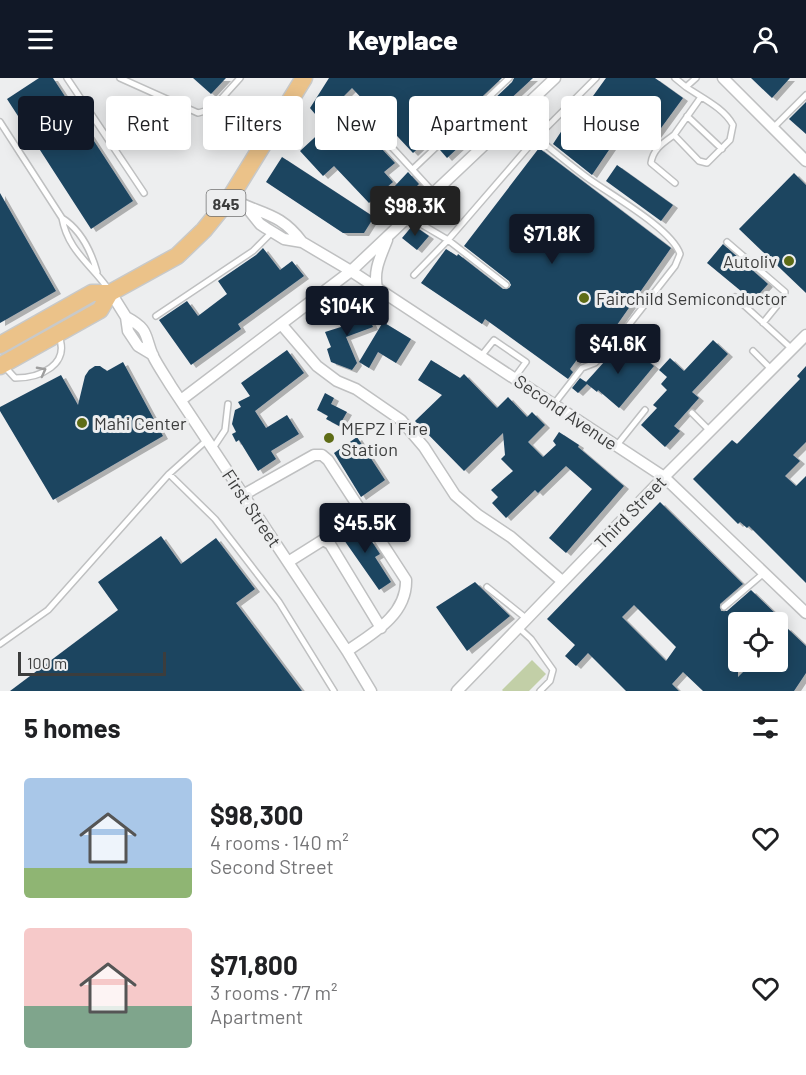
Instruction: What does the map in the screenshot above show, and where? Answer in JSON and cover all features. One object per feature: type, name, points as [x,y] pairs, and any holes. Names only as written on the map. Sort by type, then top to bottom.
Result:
[{"type":"main road","name":"845","points":[[292,96],[304,78]]},
{"type":"main road","name":"845","points":[[1,365],[100,310],[110,293],[177,256],[204,230],[230,198],[258,150]]},
{"type":"main road","name":"845","points":[[0,345],[92,292],[110,293]]},
{"type":"street","points":[[536,96],[555,78]]},
{"type":"street","points":[[723,78],[806,161]]},
{"type":"street","points":[[181,400],[351,271],[479,150]]},
{"type":"street","name":"Second Avenue","points":[[230,198],[248,209],[260,224],[272,232],[284,239],[302,242],[351,271],[664,477],[806,613]]},
{"type":"street","name":"Second Avenue","points":[[248,209],[267,212],[291,227],[302,242]]},
{"type":"street","points":[[374,286],[377,263],[389,236]]},
{"type":"street","name":"First Street","points":[[110,293],[126,317],[128,331],[138,346],[153,356],[371,691]]},
{"type":"street","points":[[281,324],[317,366],[337,381],[356,389],[401,420],[424,447],[455,495],[478,515],[511,537],[562,581]]},
{"type":"street","name":"Third Street","points":[[457,691],[562,581],[806,335]]},
{"type":"street","points":[[243,495],[314,455],[322,455],[328,460],[406,580],[406,590],[397,609],[381,628],[347,651]]},
{"type":"street","points":[[288,562],[323,540],[330,544],[381,628]]},
{"type":"lane","points":[[67,78],[144,193]]},
{"type":"lane","points":[[122,79],[198,113],[212,109],[240,78]]},
{"type":"lane","points":[[413,169],[509,78]]},
{"type":"lane","points":[[549,125],[596,78]]},
{"type":"lane","points":[[674,135],[699,161],[707,163],[730,140],[733,125],[729,117],[675,78]]},
{"type":"lane","points":[[686,87],[696,78]]},
{"type":"lane","points":[[773,128],[806,95]]},
{"type":"lane","points":[[675,183],[651,163],[654,153],[660,145],[674,135],[701,97]]},
{"type":"lane","points":[[687,116],[722,149]]},
{"type":"lane","name":"First Street","points":[[0,122],[62,218],[74,226],[92,255],[98,273],[110,293]]},
{"type":"lane","points":[[549,147],[666,234],[678,245],[680,254],[675,266],[617,340],[595,363],[582,368],[554,404]]},
{"type":"lane","points":[[395,150],[434,193]]},
{"type":"lane","points":[[414,274],[448,240],[526,150]]},
{"type":"lane","points":[[409,217],[448,240],[506,285]]},
{"type":"lane","name":"First Street","points":[[62,218],[64,232],[74,248],[83,261],[98,273]]},
{"type":"lane","points":[[156,316],[253,251],[272,232]]},
{"type":"lane","points":[[727,242],[785,292],[784,297],[764,323]]},
{"type":"lane","points":[[330,287],[346,304],[360,300],[374,286]]},
{"type":"lane","points":[[735,297],[792,349]]},
{"type":"lane","points":[[1,365],[15,378],[28,378],[43,372],[57,363],[62,342],[58,334]]},
{"type":"lane","points":[[482,356],[494,340],[526,362],[515,377]]},
{"type":"lane","points":[[753,351],[771,370]]},
{"type":"lane","points":[[0,644],[48,610],[169,474],[225,430],[228,404]]},
{"type":"lane","points":[[617,445],[645,410]]},
{"type":"lane","points":[[692,413],[710,431]]},
{"type":"lane","points":[[169,474],[215,519],[279,602],[334,691]]},
{"type":"lane","points":[[724,607],[764,573]]},
{"type":"lane","points":[[487,587],[523,624],[553,670],[550,681],[540,691]]},
{"type":"green space","points":[[532,660],[546,674],[529,691],[503,691],[502,690]]},
{"type":"building","points":[[39,78],[53,78],[65,96],[18,96],[18,116],[7,99]]},
{"type":"building","points":[[193,78],[226,78],[211,94]]},
{"type":"building","points":[[329,78],[502,78],[483,96],[409,96],[409,149],[397,136],[397,96],[360,96],[352,88],[344,96],[318,96]]},
{"type":"building","points":[[514,78],[533,78],[514,96],[497,96]]},
{"type":"building","points":[[606,78],[655,78],[683,98],[661,128],[661,96],[593,96]]},
{"type":"building","points":[[751,78],[790,78],[772,98]]},
{"type":"building","points":[[315,100],[315,114],[310,108]]},
{"type":"building","points":[[806,102],[806,134],[789,119]]},
{"type":"building","points":[[561,132],[561,150],[609,150],[592,175],[553,144]]},
{"type":"building","points":[[315,137],[315,150],[383,150],[395,163],[384,172],[393,182],[369,203],[334,166],[323,176],[300,151]]},
{"type":"building","points":[[94,141],[133,201],[91,229],[40,150],[94,150]]},
{"type":"building","points":[[440,150],[456,150],[447,158]]},
{"type":"building","name":"Fairchild Semiconductor","points":[[537,150],[542,150],[671,248],[612,332],[615,334],[613,337],[601,350],[590,342],[570,369],[573,372],[568,379],[485,319],[482,324],[421,283],[446,249],[457,256],[458,254],[503,289],[509,288],[511,285],[509,281],[464,246]]},
{"type":"building","points":[[282,157],[374,217],[364,233],[343,233],[266,182]]},
{"type":"building","points":[[617,165],[673,205],[661,221],[606,181]]},
{"type":"building","points":[[408,172],[419,184],[404,199],[393,188]]},
{"type":"building","name":"Autoliv","points":[[794,173],[806,185],[806,293],[739,229]]},
{"type":"building","points":[[0,193],[56,291],[0,323]]},
{"type":"building","points":[[413,225],[429,236],[417,250],[402,238]]},
{"type":"building","points":[[723,244],[768,284],[753,301],[707,263]]},
{"type":"building","points":[[263,248],[280,270],[292,261],[304,276],[238,324],[241,329],[191,365],[159,320],[187,301],[198,316],[227,294],[218,281]]},
{"type":"building","points":[[358,306],[366,310],[373,327],[346,337],[357,363],[352,370],[331,362],[327,349],[331,347],[325,332],[344,326],[341,319],[346,309]]},
{"type":"building","points":[[383,322],[411,339],[396,363],[378,352],[369,368],[359,362]]},
{"type":"building","points":[[713,340],[728,354],[692,392],[699,398],[674,426],[680,431],[665,447],[641,425],[657,408],[653,405],[667,390],[661,384],[667,377],[659,370],[670,358],[684,371]]},
{"type":"building","points":[[623,341],[654,366],[619,408],[587,384],[578,393],[572,388],[580,378],[586,382]]},
{"type":"building","points":[[287,350],[304,373],[255,411],[266,428],[287,415],[299,434],[271,451],[276,459],[258,471],[239,440],[236,442],[232,434],[236,432],[232,424],[235,410],[241,407],[238,402],[250,396],[241,383]]},
{"type":"building","points":[[431,360],[460,378],[464,374],[497,408],[508,397],[527,417],[532,412],[545,425],[528,442],[543,457],[556,445],[553,441],[559,432],[579,445],[578,447],[624,486],[566,553],[549,538],[592,489],[566,466],[538,493],[535,490],[506,518],[492,503],[498,497],[491,490],[513,471],[501,459],[505,455],[503,433],[464,471],[415,421],[442,395],[418,380]]},
{"type":"building","name":"Mahi Center","points":[[123,362],[163,436],[53,500],[0,411],[0,407],[61,375],[78,405],[85,376],[89,370],[100,366],[107,371]]},
{"type":"building","points":[[806,366],[806,442],[793,455],[800,461],[785,476],[796,486],[806,476],[806,583],[749,526],[747,528],[740,522],[738,524],[693,479],[732,440],[737,444],[800,379],[797,376]]},
{"type":"building","points":[[325,393],[334,398],[331,404],[347,412],[339,426],[326,419],[328,416],[317,410]]},
{"type":"building","points":[[357,437],[385,480],[361,497],[334,453]]},
{"type":"building","points":[[660,502],[743,584],[720,604],[721,611],[727,611],[751,590],[774,612],[728,612],[728,672],[738,672],[738,677],[743,672],[788,672],[788,629],[806,646],[806,673],[794,691],[703,691],[683,672],[672,684],[679,691],[626,691],[588,653],[576,666],[565,656],[575,645],[547,619]],"holes":[[[634,605],[676,647],[666,661],[622,617]]]},
{"type":"building","points":[[351,521],[366,543],[371,540],[380,554],[375,557],[391,582],[379,590],[337,530]]},
{"type":"building","points":[[161,536],[181,564],[216,538],[255,589],[236,603],[302,691],[10,691],[118,610],[98,582]]},
{"type":"building","points":[[475,582],[510,616],[467,651],[436,607]]},
{"type":"place","name":"Autoliv","points":[[789,261]]},
{"type":"place","name":"Fairchild Semiconductor","points":[[584,298]]},
{"type":"place","name":"Mahi Center","points":[[82,423]]},
{"type":"place","name":"MEPZ I Fire Station","points":[[329,438]]}]
